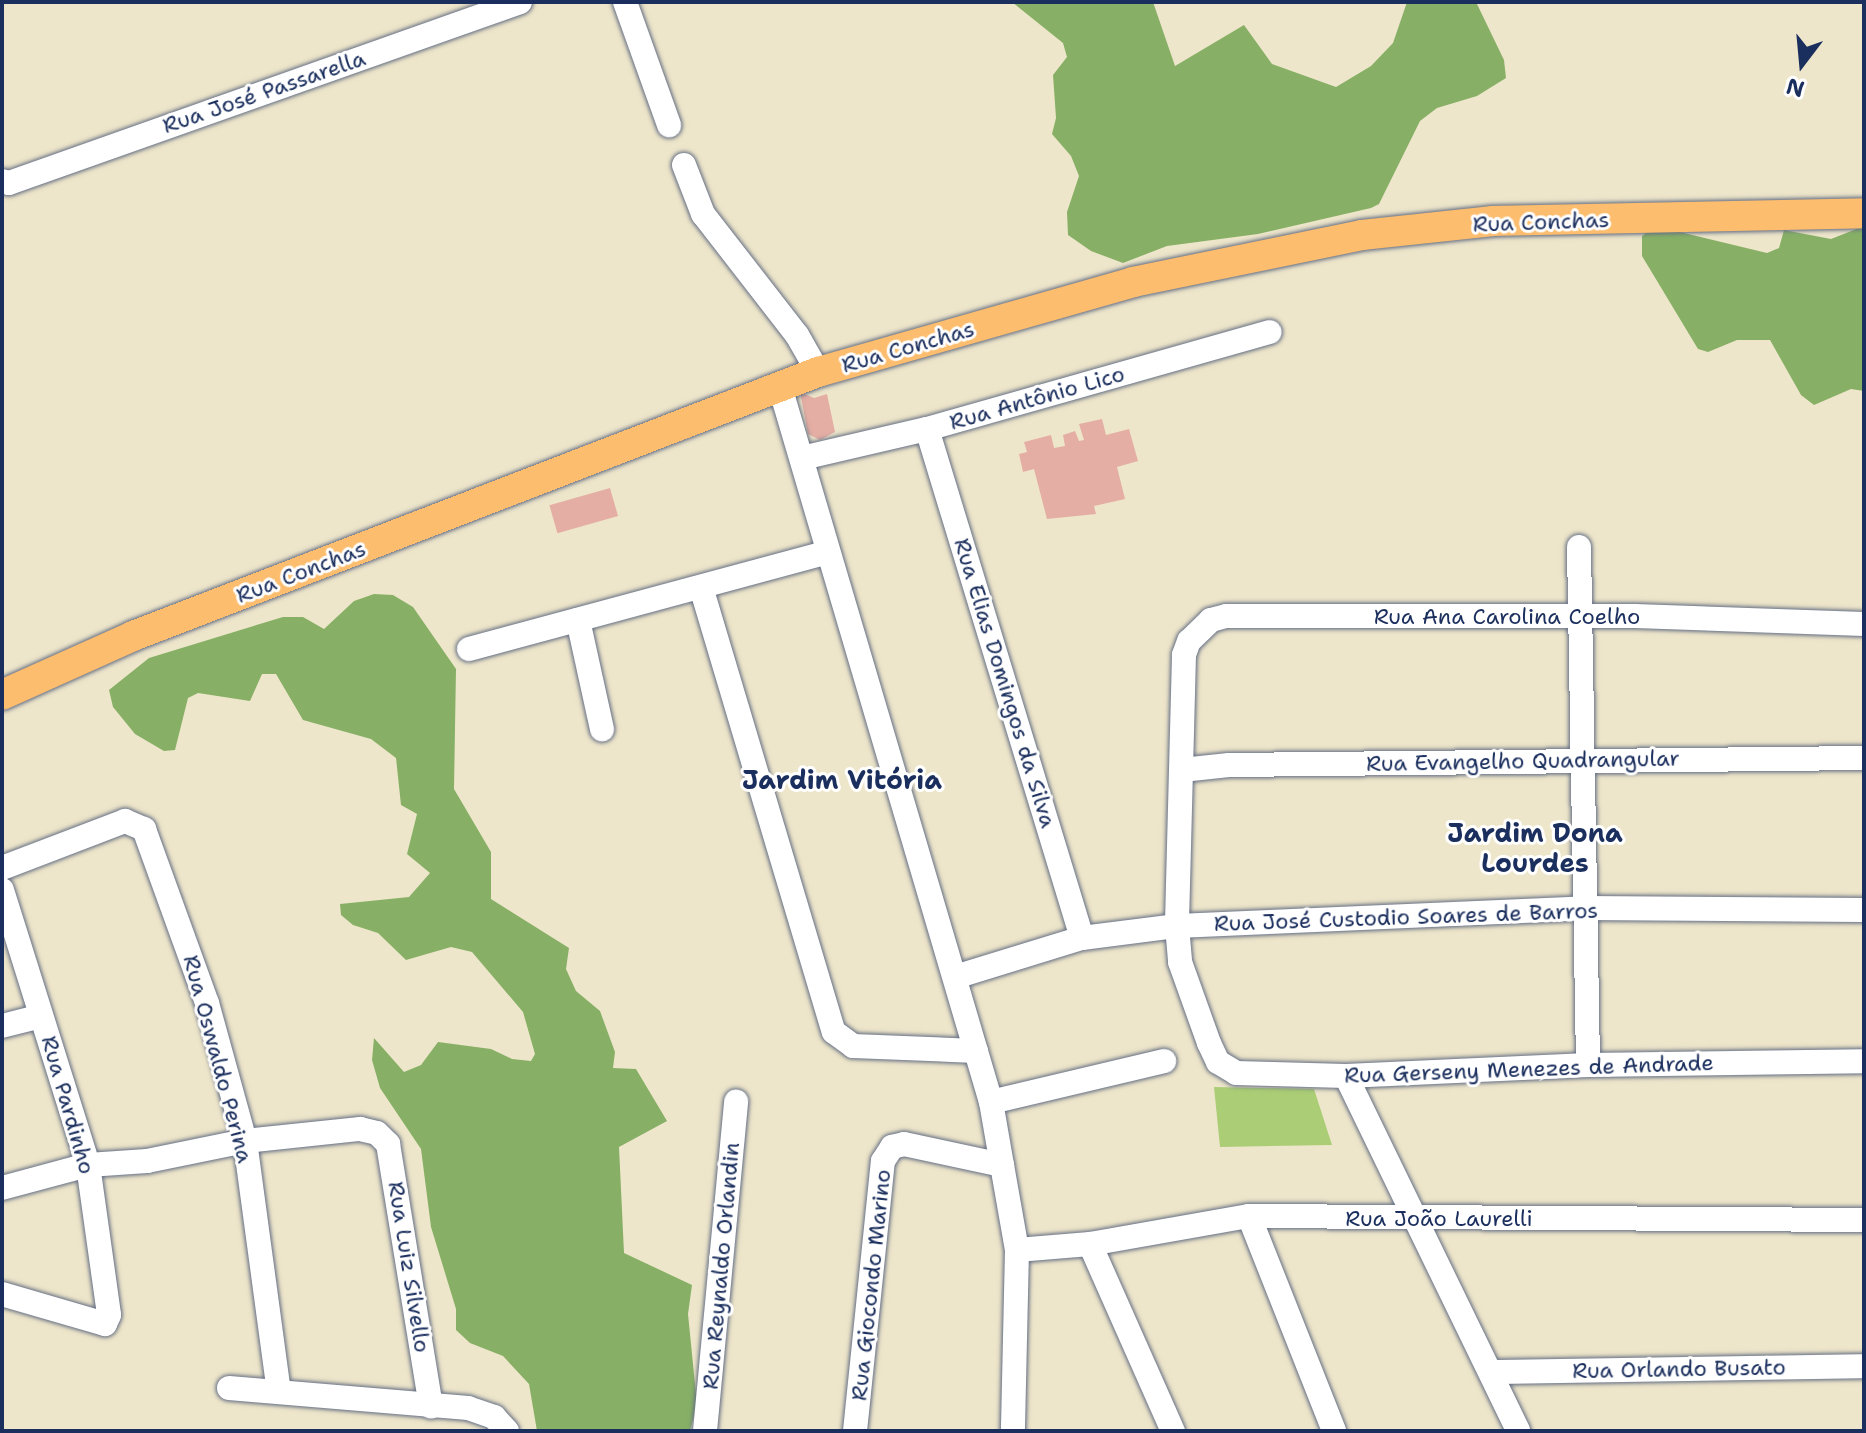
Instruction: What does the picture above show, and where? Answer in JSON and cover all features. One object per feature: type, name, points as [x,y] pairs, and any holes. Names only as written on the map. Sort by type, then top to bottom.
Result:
[{"type":"main road","name":"Rua Conchas","points":[[2,695],[133,636],[818,372],[1133,282],[1362,235],[1493,221],[1864,213]]},
{"type":"street","name":"Rua José Passarella","points":[[5,182],[520,2]]},
{"type":"street","points":[[625,2],[669,125]]},
{"type":"street","points":[[684,165],[703,214],[797,335],[818,372]]},
{"type":"street","name":"Rua Antônio Lico","points":[[802,458],[927,429],[1270,332]]},
{"type":"street","points":[[780,387],[826,553],[991,1102],[1017,1250],[1013,1431]]},
{"type":"street","name":"Rua Elias Domingos da Silva","points":[[927,429],[1082,938]]},
{"type":"street","points":[[1579,547],[1588,1065]]},
{"type":"street","points":[[469,649],[826,553]]},
{"type":"street","points":[[701,587],[834,1032],[853,1046],[976,1051]]},
{"type":"street","name":"Rua Ana Carolina Coelho","points":[[1209,1043],[1180,962],[1177,926],[1184,670],[1189,641],[1211,620],[1226,616],[1580,617],[1864,624]]},
{"type":"street","points":[[578,620],[602,729]]},
{"type":"street","name":"Rua Evangelho Quadrangular","points":[[1182,770],[1229,765],[1864,758]]},
{"type":"street","name":"Rua Oswaldo Perina","points":[[2,868],[125,821],[144,829],[207,1003],[245,1141],[279,1391]]},
{"type":"street","name":"Rua Pardinho","points":[[2,890],[88,1165],[109,1315],[105,1324],[2,1294]]},
{"type":"street","name":"Rua José Custodio Soares de Barros","points":[[955,977],[1082,938],[1177,926],[1585,908],[1864,910]]},
{"type":"street","points":[[2,1026],[41,1016]]},
{"type":"street","name":"Rua Gerseny Menezes de Andrade","points":[[1209,1043],[1218,1062],[1236,1073],[1346,1076],[1588,1065],[1864,1061]]},
{"type":"street","points":[[991,1102],[1164,1061]]},
{"type":"street","points":[[1346,1076],[1414,1220],[1493,1372],[1518,1431]]},
{"type":"street","name":"Rua Reynaldo Orlandin","points":[[705,1431],[736,1101]]},
{"type":"street","name":"Rua Luiz Silvello","points":[[245,1141],[360,1129],[377,1133],[388,1144],[431,1406]]},
{"type":"street","points":[[2,1188],[88,1165],[147,1161],[245,1141]]},
{"type":"street","name":"Rua Giocondo Marino","points":[[855,1431],[887,1152],[904,1144],[1002,1165]]},
{"type":"street","points":[[1249,1216],[1334,1431]]},
{"type":"street","name":"Rua João Laurelli","points":[[1017,1250],[1090,1244],[1249,1216],[1414,1220],[1864,1220]]},
{"type":"street","points":[[1090,1244],[1173,1431]]},
{"type":"street","name":"Rua Orlando Busato","points":[[1493,1372],[1864,1366]]},
{"type":"street","points":[[229,1388],[481,1411],[507,1431]]},
{"type":"green space","points":[[1012,2],[1153,2],[1175,66],[1244,25],[1272,64],[1336,87],[1371,66],[1393,43],[1407,2],[1476,2],[1504,60],[1506,78],[1477,96],[1437,108],[1420,121],[1379,204],[1371,208],[1258,234],[1167,246],[1123,263],[1091,251],[1068,235],[1067,212],[1079,176],[1071,156],[1052,134],[1056,118],[1053,75],[1067,57],[1063,43]]},
{"type":"green space","points":[[1655,226],[1767,253],[1779,248],[1784,230],[1831,239],[1864,226],[1864,391],[1851,389],[1814,405],[1801,395],[1770,340],[1737,340],[1708,352],[1698,349],[1642,256],[1642,236]]},
{"type":"green space","points":[[374,594],[393,595],[413,607],[456,669],[454,789],[491,852],[491,899],[569,948],[566,969],[576,991],[600,1011],[615,1052],[613,1068],[636,1069],[667,1121],[619,1147],[624,1253],[692,1285],[688,1314],[697,1404],[690,1431],[537,1431],[529,1384],[503,1356],[470,1343],[456,1330],[456,1309],[431,1227],[421,1149],[380,1088],[372,1060],[374,1038],[404,1072],[421,1065],[438,1042],[491,1049],[512,1059],[531,1061],[535,1054],[523,1012],[472,952],[451,947],[406,960],[378,933],[353,925],[341,915],[340,904],[409,897],[430,873],[407,854],[417,814],[401,805],[396,758],[371,739],[303,720],[276,674],[262,674],[250,701],[198,693],[188,698],[175,750],[164,751],[135,734],[113,707],[109,690],[149,658],[283,617],[303,617],[324,629],[354,601]]},
{"type":"green space","points":[[1214,1087],[1314,1089],[1332,1145],[1220,1147]]},
{"type":"building","points":[[800,392],[814,398],[827,394],[835,432],[820,440],[808,434]]},
{"type":"building","points":[[1102,419],[1106,435],[1129,429],[1138,461],[1117,467],[1125,499],[1094,506],[1096,514],[1047,519],[1034,469],[1023,472],[1019,454],[1027,452],[1024,442],[1051,435],[1054,448],[1065,446],[1063,435],[1075,431],[1079,441],[1084,440],[1079,424]]},
{"type":"building","points":[[610,488],[618,516],[557,533],[549,505]]},
{"type":"district","name":"Jardim Vitória","points":[[842,780]]},
{"type":"district","name":"Jardim Dona Lourdes","points":[[1535,848]]}]
